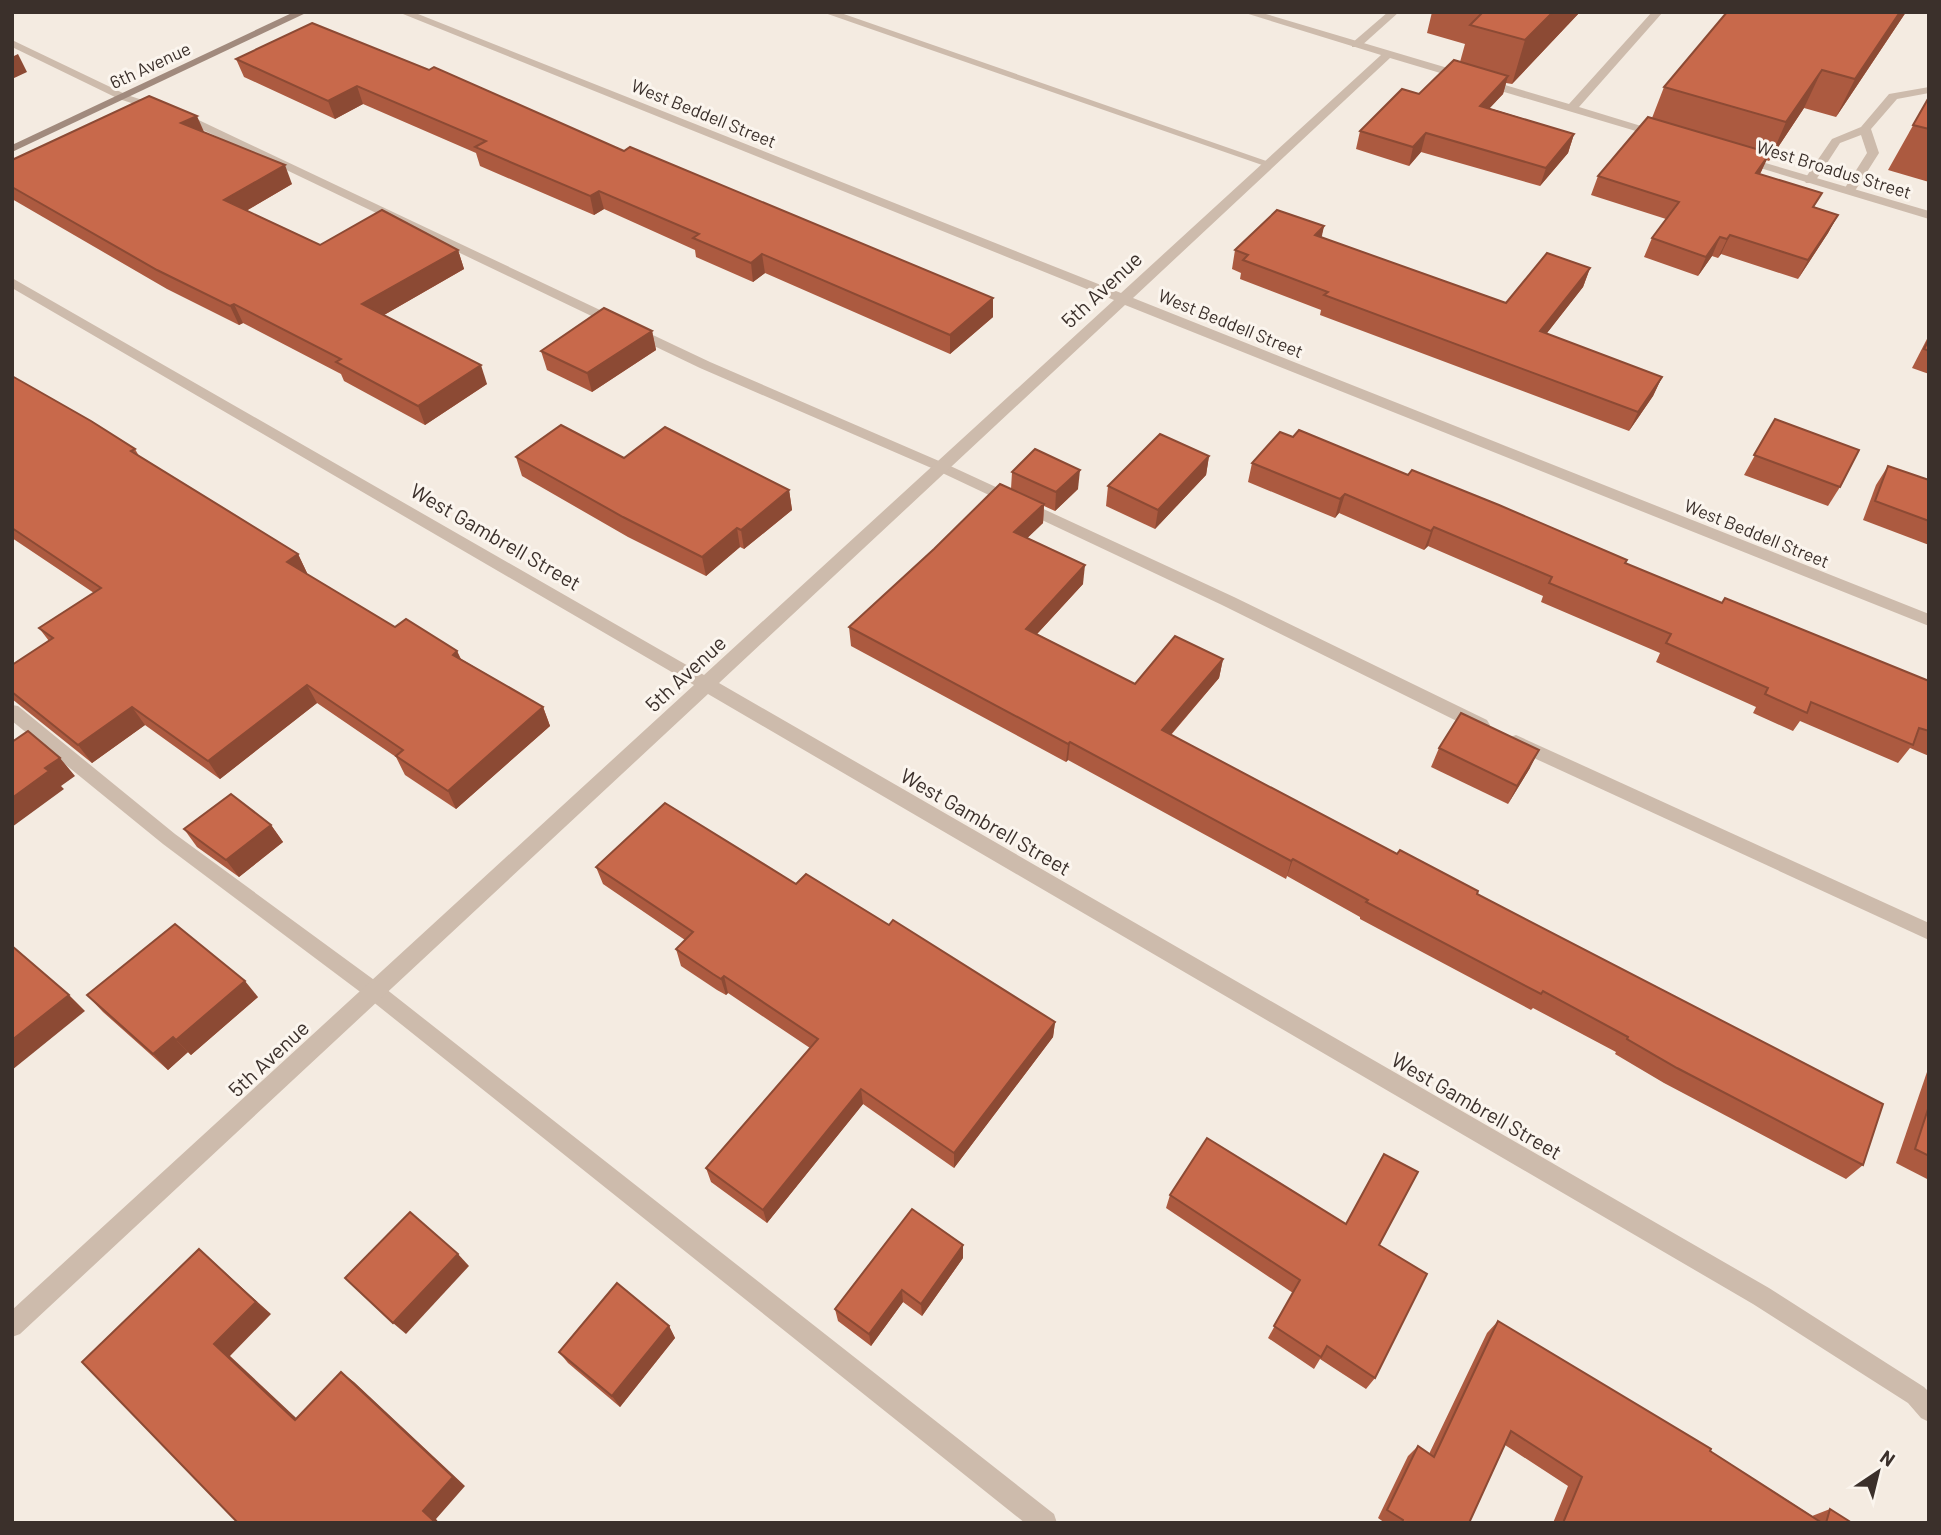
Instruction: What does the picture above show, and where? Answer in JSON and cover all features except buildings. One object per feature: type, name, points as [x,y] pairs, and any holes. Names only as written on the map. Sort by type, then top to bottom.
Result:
[{"type":"street","name":"6th Avenue","points":[[12,149],[303,12]]},
{"type":"street","name":"West Beddell Street","points":[[403,12],[1929,620]]},
{"type":"street","points":[[827,12],[1269,164]]},
{"type":"street","points":[[1247,12],[1677,140]]},
{"type":"street","points":[[1356,45],[1394,12]]},
{"type":"street","points":[[1571,109],[1658,12]]},
{"type":"street","points":[[12,43],[123,97],[182,116],[705,365],[941,467],[1228,601],[1497,733],[1929,932]]},
{"type":"street","name":"5th Avenue","points":[[12,1326],[1388,54]]},
{"type":"street","points":[[1810,180],[1836,142],[1866,129],[1893,96],[1927,90]]},
{"type":"street","points":[[1849,191],[1873,153],[1866,129]]},
{"type":"street","name":"West Broadus Street","points":[[1730,156],[1929,215]]},
{"type":"street","name":"West Gambrell Street","points":[[12,282],[1761,1296],[1916,1395],[1929,1410]]},
{"type":"street","points":[[12,712],[169,839],[374,991],[1045,1523]]}]
